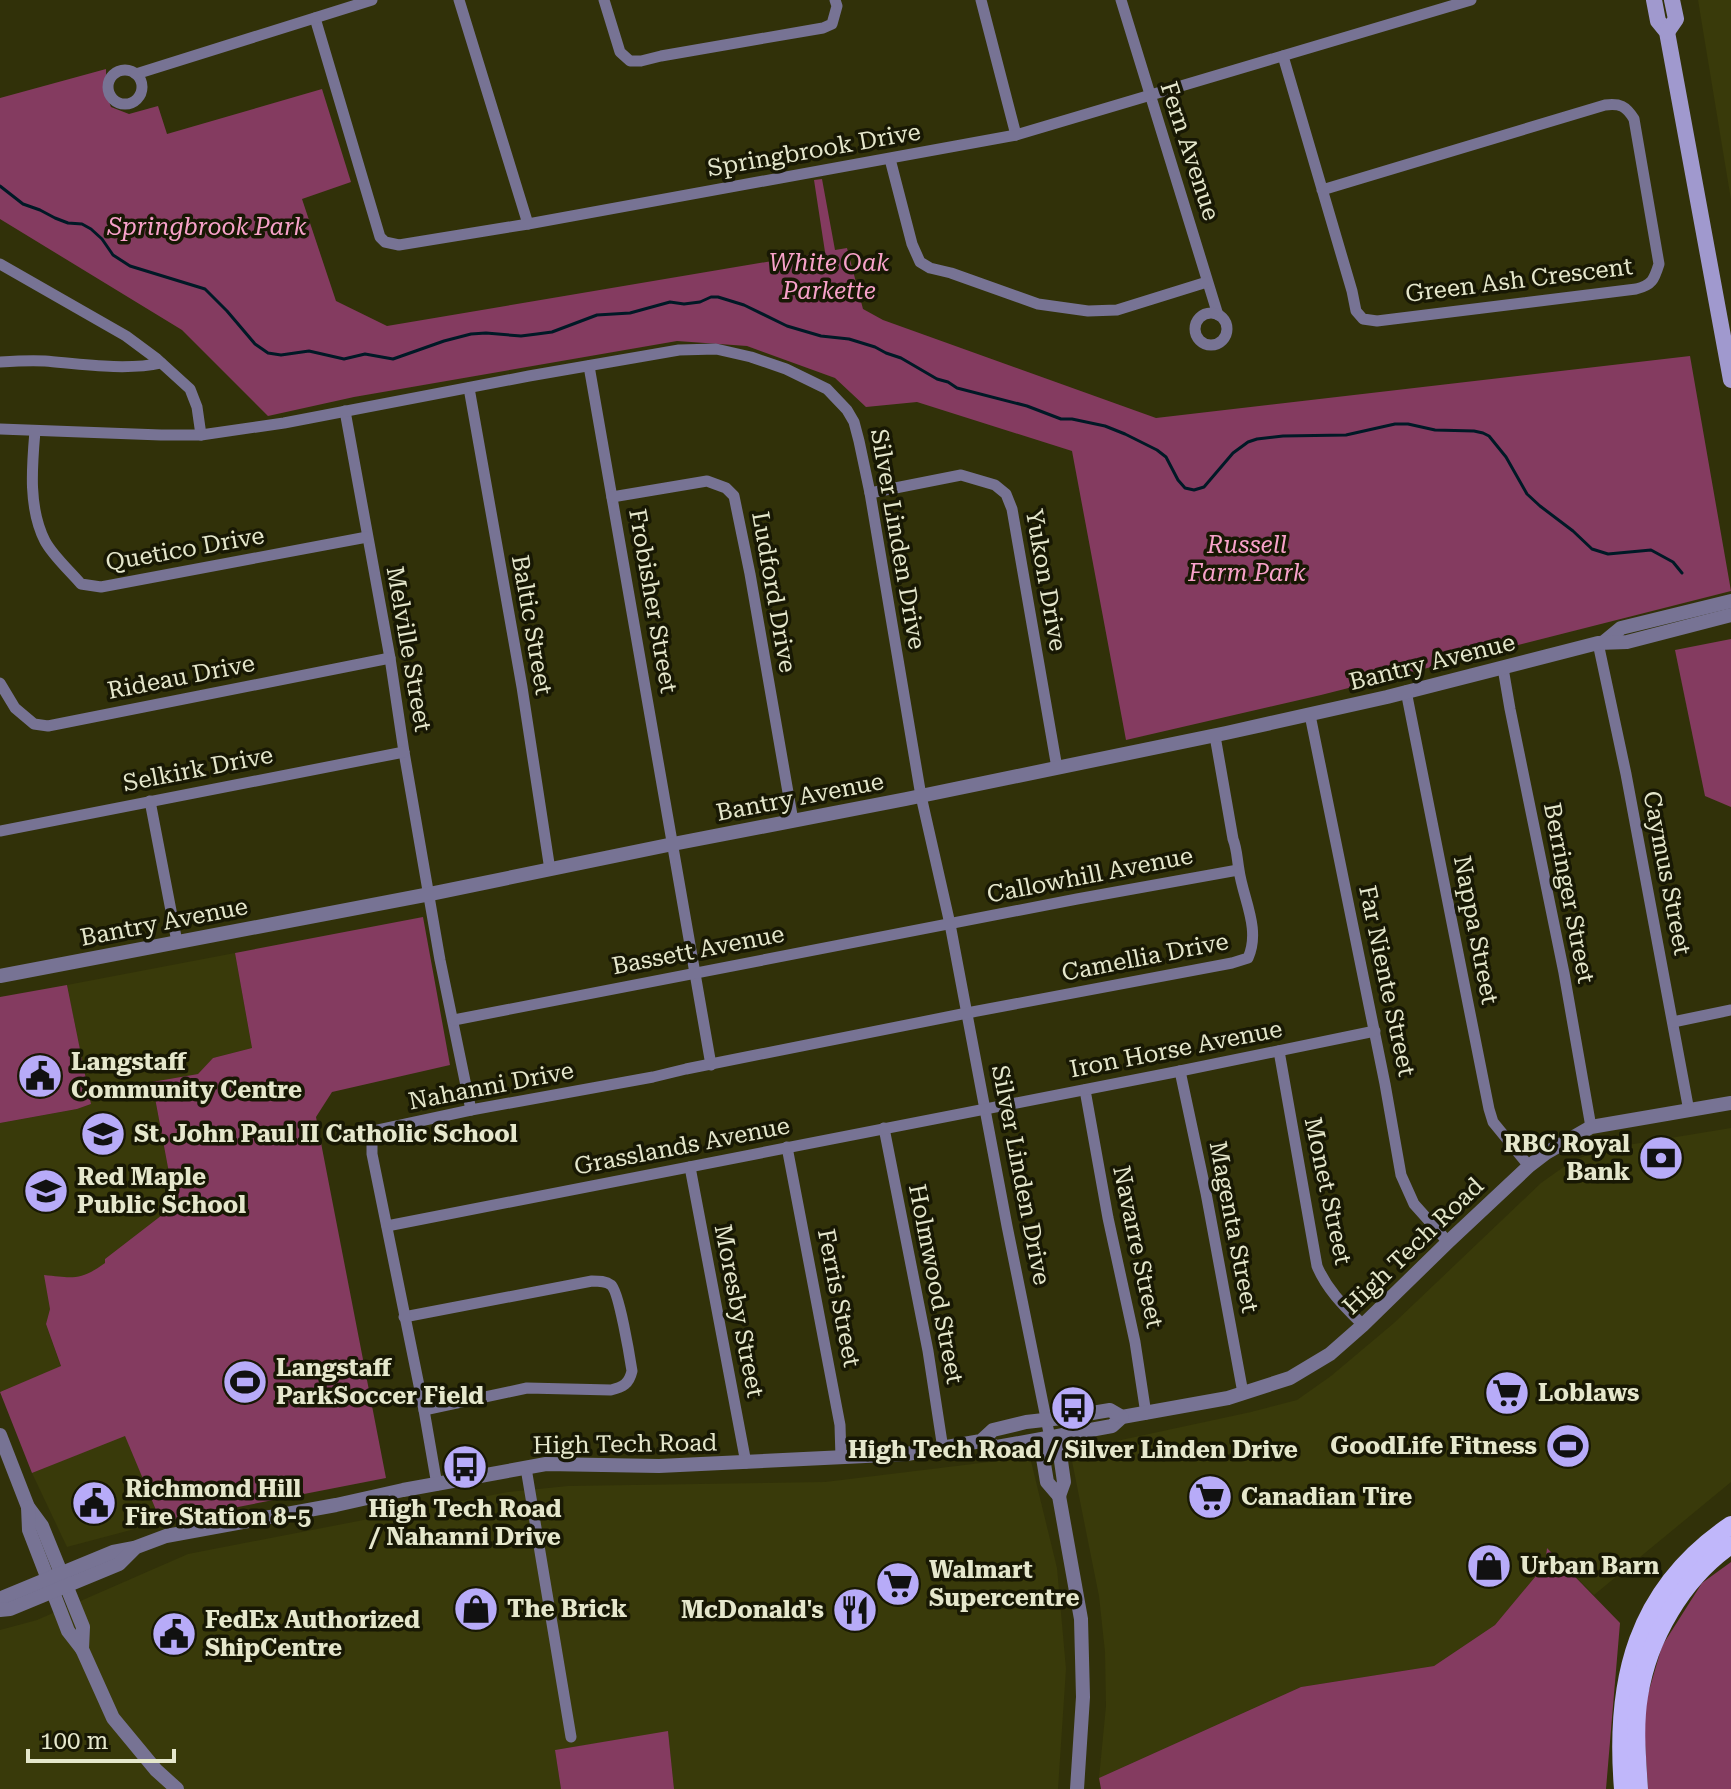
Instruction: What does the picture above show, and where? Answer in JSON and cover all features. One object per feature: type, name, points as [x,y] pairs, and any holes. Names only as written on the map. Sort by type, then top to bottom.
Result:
[{"type":"main road","points":[[1654,0],[1658,21],[1667,32],[1731,380]]},
{"type":"main road","points":[[1667,32],[1676,19],[1672,0]]},
{"type":"main road","points":[[1623,1789],[1620,1755],[1623,1695],[1635,1645],[1662,1592],[1681,1568],[1699,1549],[1731,1525]]},
{"type":"main road","points":[[1639,1789],[1636,1733],[1639,1694],[1658,1633],[1699,1573],[1731,1545]]},
{"type":"street","points":[[136,74],[372,0]]},
{"type":"street","points":[[459,0],[528,224]]},
{"type":"street","points":[[604,0],[620,52],[630,61],[823,28],[832,24],[837,6],[835,0]]},
{"type":"street","points":[[981,0],[1016,135]]},
{"type":"street","name":"Fern Avenue","points":[[1121,0],[1218,315]]},
{"type":"street","name":"Springbrook Drive","points":[[315,18],[380,237],[392,245],[407,245],[1016,135],[1471,0]]},
{"type":"street","name":"Green Ash Crescent","points":[[1283,56],[1356,311],[1363,319],[1377,321],[1636,289],[1655,279],[1659,264],[1634,119],[1629,110],[1619,104],[1605,105],[1322,190]]},
{"type":"street","points":[[890,159],[912,244],[920,262],[930,268],[1038,304],[1088,311],[1117,310],[1207,282]]},
{"type":"street","points":[[0,264],[141,345],[190,389],[201,435]]},
{"type":"street","name":"Silver Linden Drive","points":[[0,429],[201,435],[284,423],[679,350],[716,349],[751,357],[814,382],[827,389],[847,410],[854,422],[870,493],[921,796],[950,924],[1045,1419],[1050,1438],[1059,1447],[1064,1482],[1059,1496],[1081,1619],[1083,1697],[1077,1789]]},
{"type":"street","points":[[0,362],[137,366],[161,363]]},
{"type":"street","name":"Frobisher Street","points":[[589,366],[711,1065]]},
{"type":"street","name":"Baltic Street","points":[[469,388],[522,687],[550,870]]},
{"type":"street","name":"Melville Street","points":[[345,411],[440,960],[471,1110]]},
{"type":"street","name":"Quetico Drive","points":[[35,431],[31,474],[41,528],[46,542],[81,584],[101,587],[367,537]]},
{"type":"street","name":"Yukon Drive","points":[[870,493],[961,475],[995,485],[1006,494],[1012,509],[1057,768]]},
{"type":"street","name":"Ludford Drive","points":[[612,497],[707,481],[726,488],[734,496],[793,821]]},
{"type":"street","name":"Bantry Avenue","points":[[1601,642],[1621,628],[1731,601]]},
{"type":"street","name":"Bantry Avenue","points":[[0,976],[430,894],[1215,736],[1601,642],[1627,642],[1731,615]]},
{"type":"street","name":"Caymus Street","points":[[1601,642],[1689,1111]]},
{"type":"street","name":"Rideau Drive","points":[[0,683],[15,708],[34,724],[48,726],[390,658]]},
{"type":"street","name":"Berringer Street","points":[[1503,668],[1564,973],[1591,1127]]},
{"type":"street","name":"Nappa Street","points":[[1406,691],[1489,1109],[1493,1122],[1529,1166]]},
{"type":"street","name":"Far Niente Street","points":[[1310,715],[1375,1031],[1401,1175],[1414,1204],[1448,1242]]},
{"type":"street","name":"Camellia Drive","points":[[967,1013],[1248,958],[1253,934],[1238,870],[1215,736]]},
{"type":"street","name":"Selkirk Drive","points":[[0,831],[404,752]]},
{"type":"street","points":[[150,801],[177,942]]},
{"type":"street","name":"Callowhill Avenue","points":[[950,924],[1238,870]]},
{"type":"street","name":"Bassett Avenue","points":[[454,1020],[950,924]]},
{"type":"street","points":[[1673,1022],[1731,1010]]},
{"type":"street","name":"Nahanni Drive","points":[[437,1485],[372,1154],[372,1139],[378,1130],[967,1013]]},
{"type":"street","name":"Iron Horse Avenue","points":[[986,1108],[1375,1031]]},
{"type":"street","name":"Monet Street","points":[[1279,1051],[1317,1266],[1332,1291],[1363,1325]]},
{"type":"street","name":"Magenta Street","points":[[1180,1071],[1243,1393]]},
{"type":"street","name":"Navarre Street","points":[[1085,1090],[1135,1342],[1146,1414]]},
{"type":"street","name":"High Tech Road","points":[[981,1441],[997,1447],[1112,1426],[1122,1417],[1228,1398],[1290,1378],[1330,1354],[1363,1325],[1546,1153],[1591,1127],[1731,1103]]},
{"type":"street","name":"Grasslands Avenue","points":[[387,1226],[986,1108]]},
{"type":"street","name":"Holmwood Street","points":[[884,1128],[928,1351],[943,1449]]},
{"type":"street","name":"Ferris Street","points":[[787,1147],[840,1425],[841,1458]]},
{"type":"street","name":"Moresby Street","points":[[690,1167],[746,1463]]},
{"type":"street","points":[[404,1317],[592,1281],[614,1287],[618,1301],[632,1371],[630,1380],[623,1387],[611,1390],[527,1388],[424,1410]]},
{"type":"street","name":"High Tech Road","points":[[0,1610],[10,1609],[113,1552],[166,1536],[546,1464],[659,1466],[907,1454],[981,1441],[993,1430],[1045,1419],[1110,1410],[1122,1417]]},
{"type":"street","points":[[1,1443],[28,1507],[42,1526],[68,1631],[82,1649],[113,1718],[156,1770],[177,1789]]},
{"type":"street","points":[[526,1468],[571,1737]]},
{"type":"street","name":"High Tech Road","points":[[0,1601],[4,1597],[57,1583]]},
{"type":"shaded area","points":[[1698,0],[1731,0],[1731,200]]},
{"type":"shaded area","points":[[235,953],[252,1048],[213,1058],[198,1074],[152,1082],[175,1205],[105,1259],[106,1263],[91,1274],[75,1279],[50,1309],[46,1324],[61,1367],[0,1392],[0,1123],[91,1104],[67,985]]},
{"type":"shaded area","points":[[1731,1128],[1731,1482],[1594,1595],[1547,1548],[1545,1565],[1495,1625],[1434,1666],[1301,1687],[1099,1778],[1106,1706],[1105,1652],[1099,1596],[1070,1451],[1297,1400],[1394,1323],[1541,1183],[1572,1161],[1603,1149]]},
{"type":"shaded area","points":[[125,1435],[161,1522],[67,1547],[32,1473]]},
{"type":"shaded area","points":[[1030,1457],[1057,1568],[1066,1669],[1058,1789],[674,1789],[668,1732],[555,1750],[561,1789],[0,1789],[0,1630],[37,1620],[188,1554],[508,1492],[568,1486],[825,1482]]},
{"type":"green space","points":[[106,69],[106,94],[111,107],[129,114],[158,106],[167,134],[322,89],[351,182],[302,199],[336,301],[387,326],[825,252],[814,180],[822,179],[835,250],[847,248],[863,309],[883,320],[1156,418],[1690,356],[1731,591],[1321,695],[1126,740],[1072,451],[917,402],[866,407],[835,378],[747,346],[677,341],[354,397],[268,416],[182,330],[0,219],[0,98]]},
{"type":"green space","points":[[1731,639],[1731,807],[1705,796],[1675,650]]},
{"type":"green space","points":[[423,917],[450,1065],[332,1092],[316,1117],[386,1478],[161,1522],[125,1436],[32,1473],[0,1392],[61,1366],[46,1324],[50,1309],[44,1275],[69,1277],[89,1273],[175,1205],[152,1082],[198,1074],[213,1058],[252,1048],[235,953]]},
{"type":"green space","points":[[67,985],[91,1104],[0,1123],[0,997]]},
{"type":"green space","points":[[1547,1548],[1620,1623],[1606,1789],[1101,1789],[1099,1778],[1301,1687],[1434,1666],[1495,1625],[1545,1565]]},
{"type":"green space","points":[[1731,1562],[1731,1789],[1648,1789],[1643,1711],[1662,1646],[1702,1583]]},
{"type":"green space","points":[[668,1731],[674,1789],[561,1789],[555,1750]]},
{"type":"waterway","points":[[0,186],[23,204],[91,229],[113,255],[130,266],[205,289],[255,344],[268,353],[281,355],[309,351],[344,359],[365,354],[393,359],[471,334],[521,336],[552,332],[597,315],[630,313],[670,302],[684,304],[718,297],[744,305],[787,326],[875,347],[957,388],[1027,406],[1061,419],[1105,426],[1125,434],[1166,457],[1178,480],[1185,488],[1194,490],[1204,487],[1233,453],[1257,439],[1346,435],[1395,424],[1483,433],[1506,457],[1527,494],[1592,549],[1608,554],[1651,550],[1673,562],[1682,573]]},
{"type":"place","name":"Langstaff Community Centre","points":[[40,1076]]},
{"type":"place","name":"St. John Paul II Catholic School","points":[[103,1134]]},
{"type":"place","name":"RBC Royal Bank","points":[[1661,1158]]},
{"type":"place","name":"Red Maple Public School","points":[[46,1191]]},
{"type":"place","name":"Langstaff ParkSoccer Field","points":[[245,1382]]},
{"type":"place","name":"Loblaws","points":[[1507,1393]]},
{"type":"place","name":"High Tech Road / Silver Linden Drive","points":[[1073,1408]]},
{"type":"place","name":"GoodLife Fitness","points":[[1568,1446]]},
{"type":"place","name":"High Tech Road / Nahanni Drive","points":[[465,1467]]},
{"type":"place","name":"Canadian Tire","points":[[1210,1497]]},
{"type":"place","name":"Richmond Hill Fire Station 8-5","points":[[94,1503]]},
{"type":"place","name":"Urban Barn","points":[[1489,1566]]},
{"type":"place","name":"Walmart Supercentre","points":[[898,1584]]},
{"type":"place","name":"The Brick","points":[[476,1609]]},
{"type":"place","name":"McDonald's","points":[[855,1610]]},
{"type":"place","name":"FedEx Authorized ShipCentre","points":[[174,1634]]},
{"type":"park label","name":"Springbrook Park","points":[[207,227]]},
{"type":"park label","name":"White Oak Parkette","points":[[829,277]]},
{"type":"park label","name":"Russell Farm Park","points":[[1247,559]]}]
